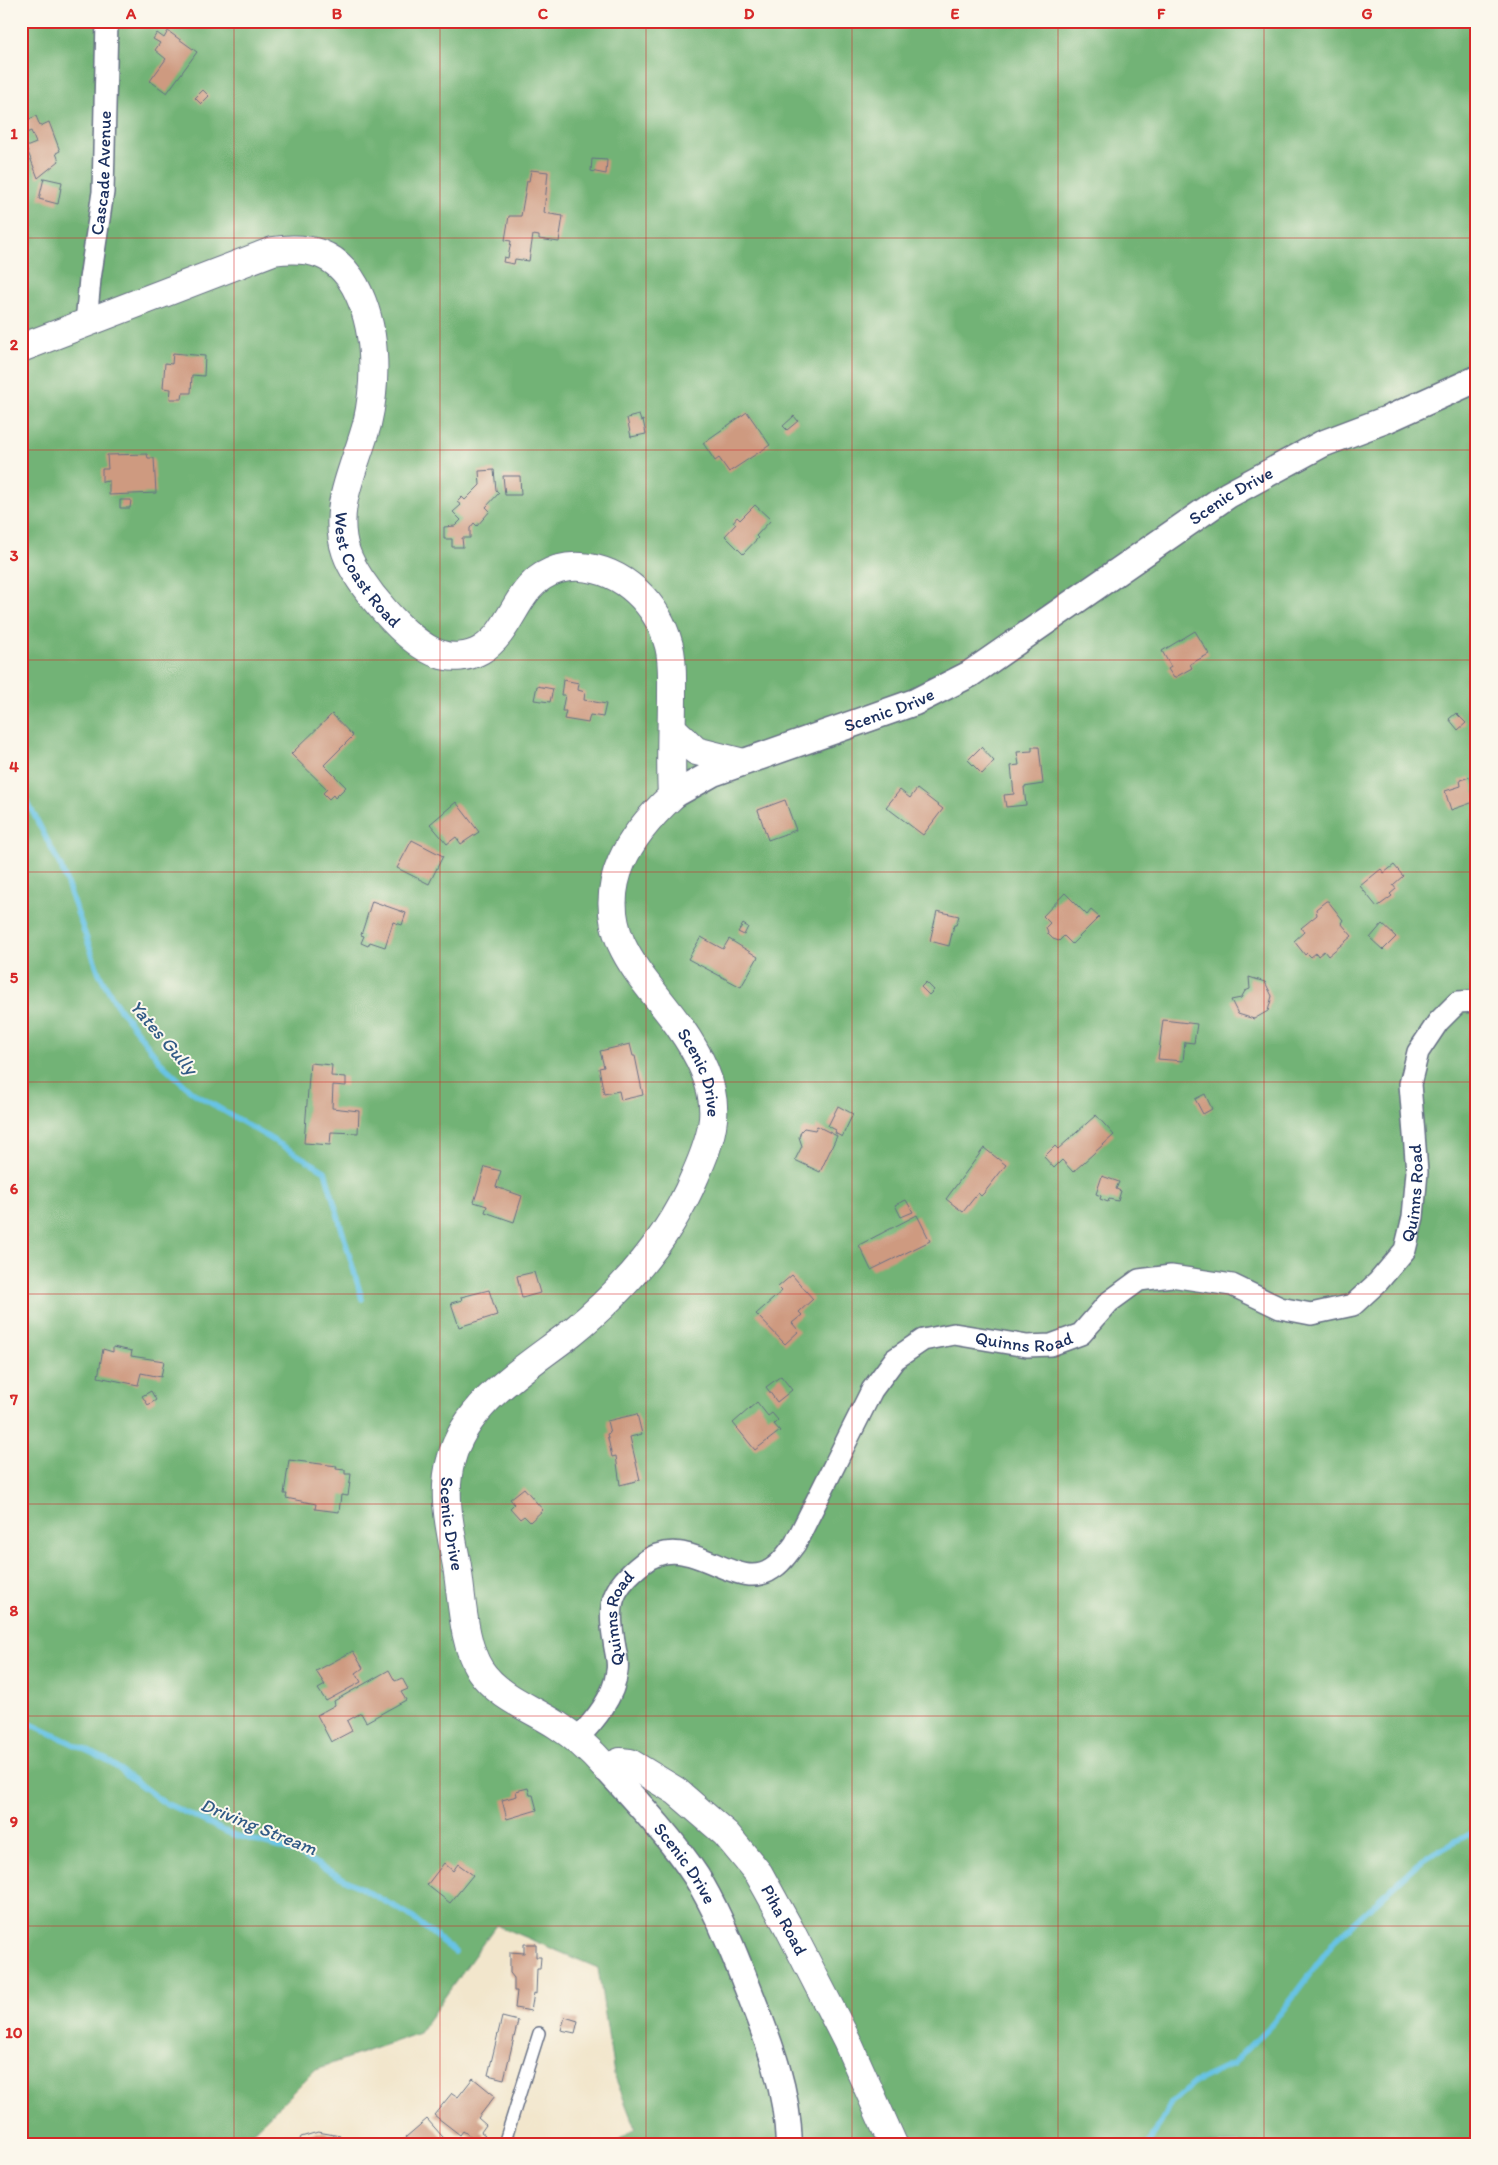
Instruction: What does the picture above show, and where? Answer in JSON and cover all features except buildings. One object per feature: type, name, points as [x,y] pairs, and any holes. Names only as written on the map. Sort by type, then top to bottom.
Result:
[{"type":"main road","name":"West Coast Road","points":[[21,348],[272,251],[301,249],[317,252],[328,257],[350,278],[359,295],[370,330],[372,346],[372,382],[366,424],[347,486],[341,519],[345,550],[361,581],[399,626],[414,640],[427,649],[452,658],[481,650],[491,642],[502,629],[524,595],[543,576],[569,567],[600,570],[619,577],[644,599],[656,615],[670,647],[672,672],[672,796]]},
{"type":"main road","points":[[672,728],[696,751],[740,762]]},
{"type":"main road","name":"Scenic Drive","points":[[606,1768],[577,1739],[550,1720],[505,1694],[482,1673],[474,1660],[469,1646],[450,1524],[447,1477],[451,1458],[459,1437],[470,1419],[487,1400],[581,1324],[620,1289],[643,1264],[678,1212],[705,1151],[713,1117],[712,1101],[706,1074],[694,1046],[645,981],[622,944],[613,908],[614,890],[625,851],[650,817],[672,796]]},
{"type":"main road","name":"Piha Road","points":[[606,1768],[620,1762],[630,1763],[676,1791],[726,1834],[759,1874],[847,2041],[893,2144]]},
{"type":"street","name":"Cascade Avenue","points":[[86,323],[90,279],[104,192],[107,21]]},
{"type":"street","name":"Scenic Drive","points":[[672,796],[713,772],[915,702],[970,674],[1228,495],[1322,444],[1388,418],[1477,379]]},
{"type":"street","name":"Quinns Road","points":[[577,1739],[593,1722],[615,1683],[618,1669],[610,1617],[614,1592],[620,1583],[645,1561],[655,1556],[671,1553],[692,1554],[736,1573],[762,1574],[772,1570],[783,1560],[795,1544],[872,1390],[895,1359],[923,1340],[954,1334],[1026,1346],[1052,1345],[1082,1334],[1109,1302],[1139,1280],[1171,1276],[1232,1285],[1280,1308],[1312,1314],[1354,1306],[1378,1282],[1405,1250],[1413,1217],[1417,1172],[1410,1084],[1418,1052],[1438,1022],[1458,1002],[1477,1001]]},
{"type":"street","name":"Scenic Drive","points":[[606,1768],[680,1855],[695,1875],[715,1910],[758,2015],[781,2078],[785,2096],[789,2144]]},
{"type":"lane","points":[[504,2144],[538,2032]]},
{"type":"green space","points":[[21,21],[1477,21],[1477,2144],[615,2144],[635,2128],[614,2074],[598,1968],[496,1925],[419,2033],[316,2069],[241,2144],[21,2144]]},
{"type":"waterway","points":[[1477,103],[1475,115],[1477,122]]},
{"type":"waterway","name":"Yates Gully","points":[[21,794],[28,803],[61,867],[99,973],[116,1004],[162,1064],[192,1092],[325,1171],[362,1299]]},
{"type":"waterway","name":"Driving Stream","points":[[21,1721],[107,1760],[163,1802],[231,1834],[295,1852],[408,1914],[455,1952]]},
{"type":"waterway","points":[[1149,2144],[1171,2103],[1195,2082],[1233,2064],[1273,2023],[1336,1939],[1417,1864],[1435,1852],[1477,1830]]}]
